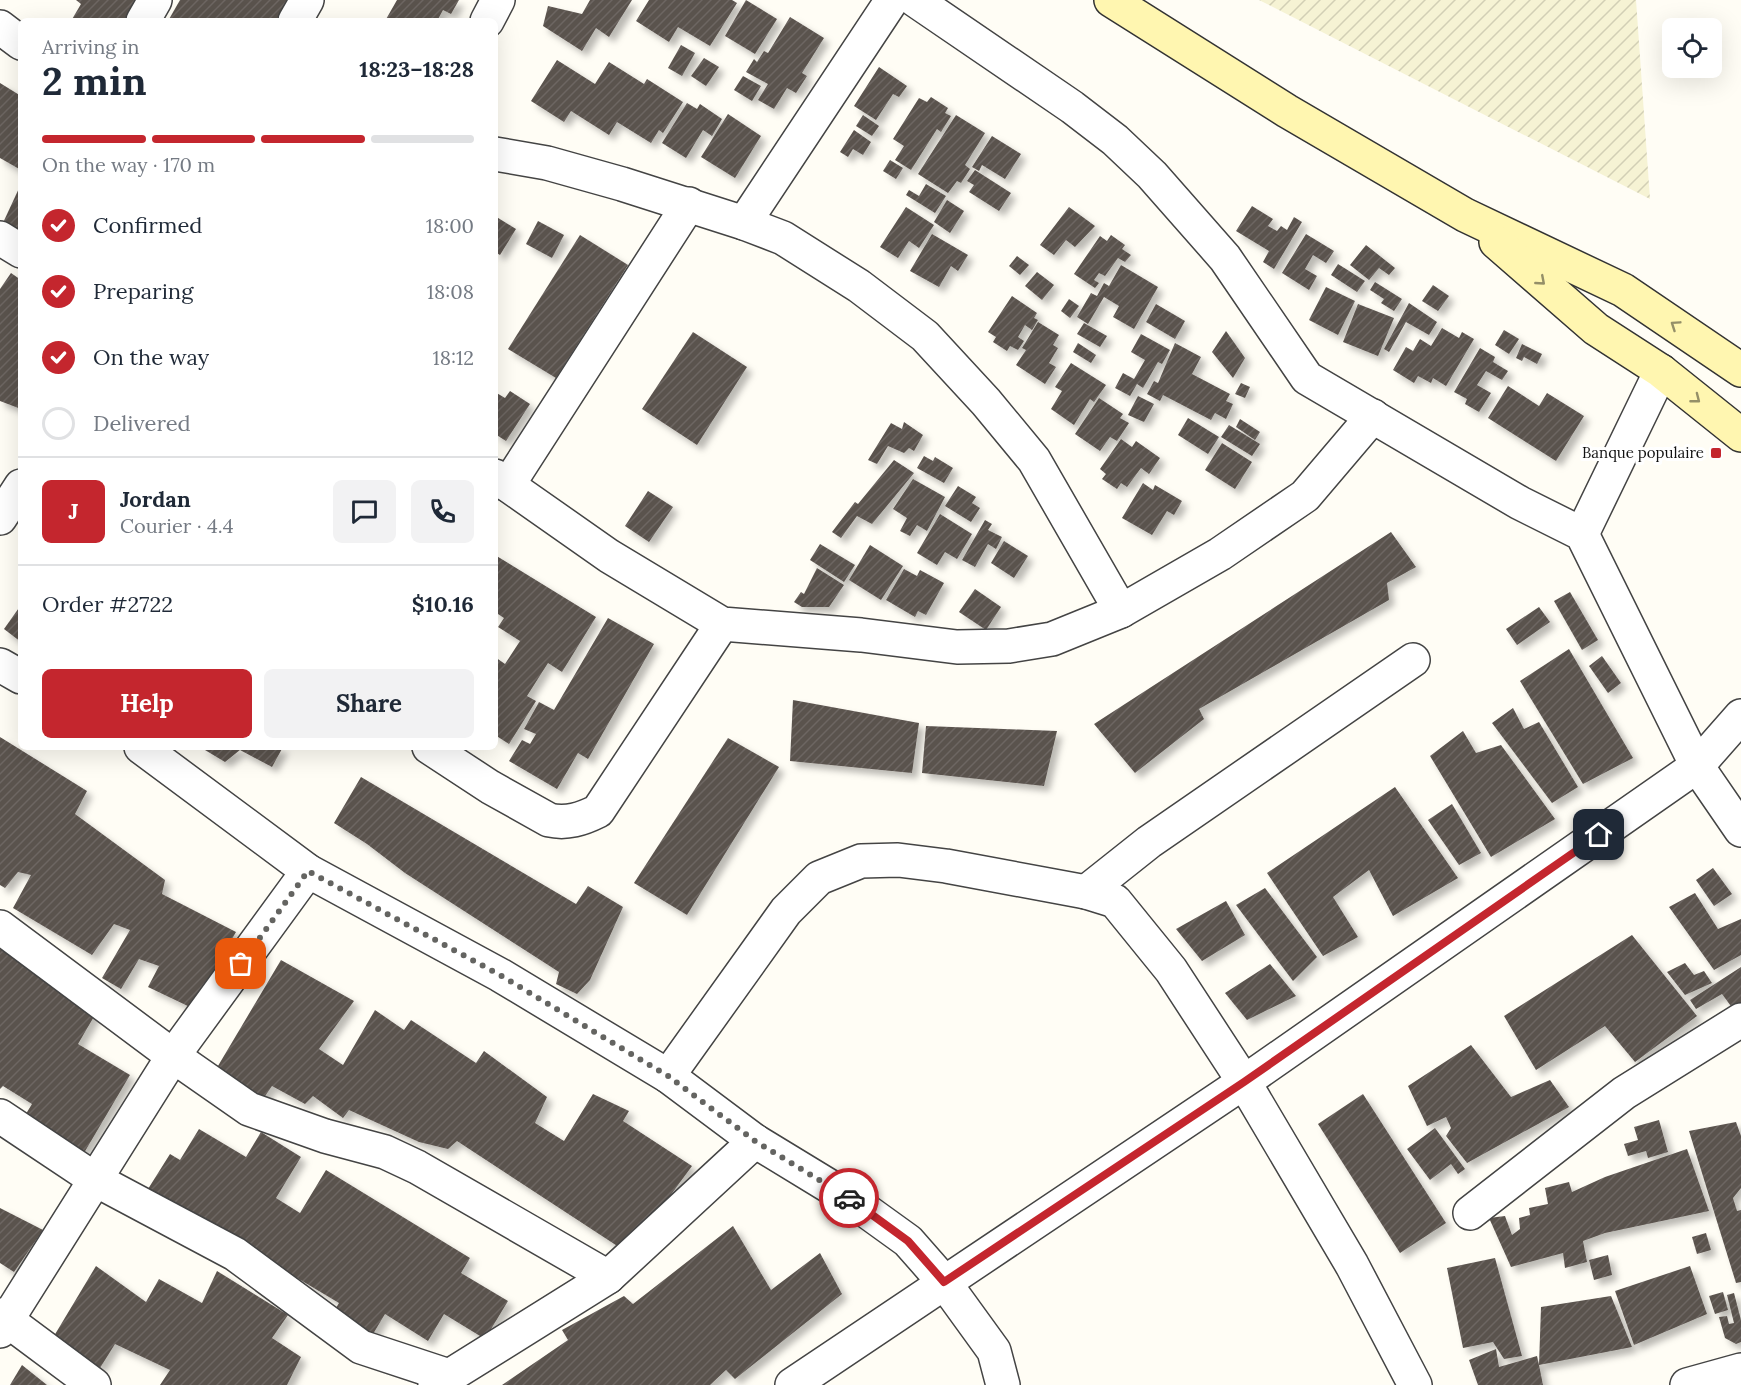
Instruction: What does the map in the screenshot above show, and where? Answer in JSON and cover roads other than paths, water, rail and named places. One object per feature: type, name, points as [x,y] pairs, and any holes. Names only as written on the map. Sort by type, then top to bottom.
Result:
[{"type":"street","points":[[145,18],[155,0]]},
{"type":"street","points":[[297,18],[307,0]]},
{"type":"street","points":[[489,18],[498,0]]},
{"type":"street","points":[[744,223],[892,0]]},
{"type":"street","points":[[915,0],[978,41],[1115,140],[1152,175],[1225,258],[1306,378],[1520,503],[1582,534],[1697,766],[1741,830]]},
{"type":"street","points":[[1111,0],[1287,111],[1465,215],[1623,290],[1741,370]]},
{"type":"street","points":[[0,27],[18,41]]},
{"type":"street","points":[[498,155],[547,163],[688,204],[744,223],[783,238],[859,286],[925,336],[986,402],[1034,460],[1121,611]]},
{"type":"street","points":[[688,204],[502,481],[609,556],[722,624],[861,635],[957,647],[1009,646],[1052,639],[1121,611],[1220,554],[1305,496],[1373,416]]},
{"type":"street","points":[[1465,215],[1596,329],[1661,371],[1741,435]]},
{"type":"street","points":[[0,238],[18,249]]},
{"type":"street","points":[[1582,534],[1661,371]]},
{"type":"street","points":[[0,518],[18,491]]},
{"type":"street","points":[[434,750],[498,793],[549,820],[559,822],[580,820],[598,811],[722,624]]},
{"type":"street","points":[[1086,892],[1159,836],[1413,660]]},
{"type":"street","points":[[0,665],[18,675]]},
{"type":"street","points":[[792,1385],[1244,1082],[1697,766],[1741,716]]},
{"type":"street","points":[[145,750],[308,871],[500,975],[668,1076],[755,1141],[865,1209],[908,1241],[944,1282],[994,1351],[1003,1385]]},
{"type":"street","points":[[1697,766],[1741,751]]},
{"type":"street","points":[[668,1076],[786,911],[819,878],[861,861],[898,860],[946,866],[1086,892],[1115,901],[1131,918],[1184,988],[1244,1082],[1353,1265],[1415,1385]]},
{"type":"street","points":[[94,1385],[2,1322],[96,1180],[173,1056],[308,871]]},
{"type":"street","points":[[0,927],[173,1056],[249,1109],[325,1136],[385,1152],[417,1167],[608,1277]]},
{"type":"street","points":[[1470,1214],[1624,1093],[1741,1020]]},
{"type":"street","points":[[0,1116],[96,1180],[235,1254],[361,1347],[442,1381],[608,1277],[755,1141]]},
{"type":"street","points":[[1687,1385],[1741,1370]]},
{"type":"place","name":"Banque populaire","points":[[1716,453]]}]
